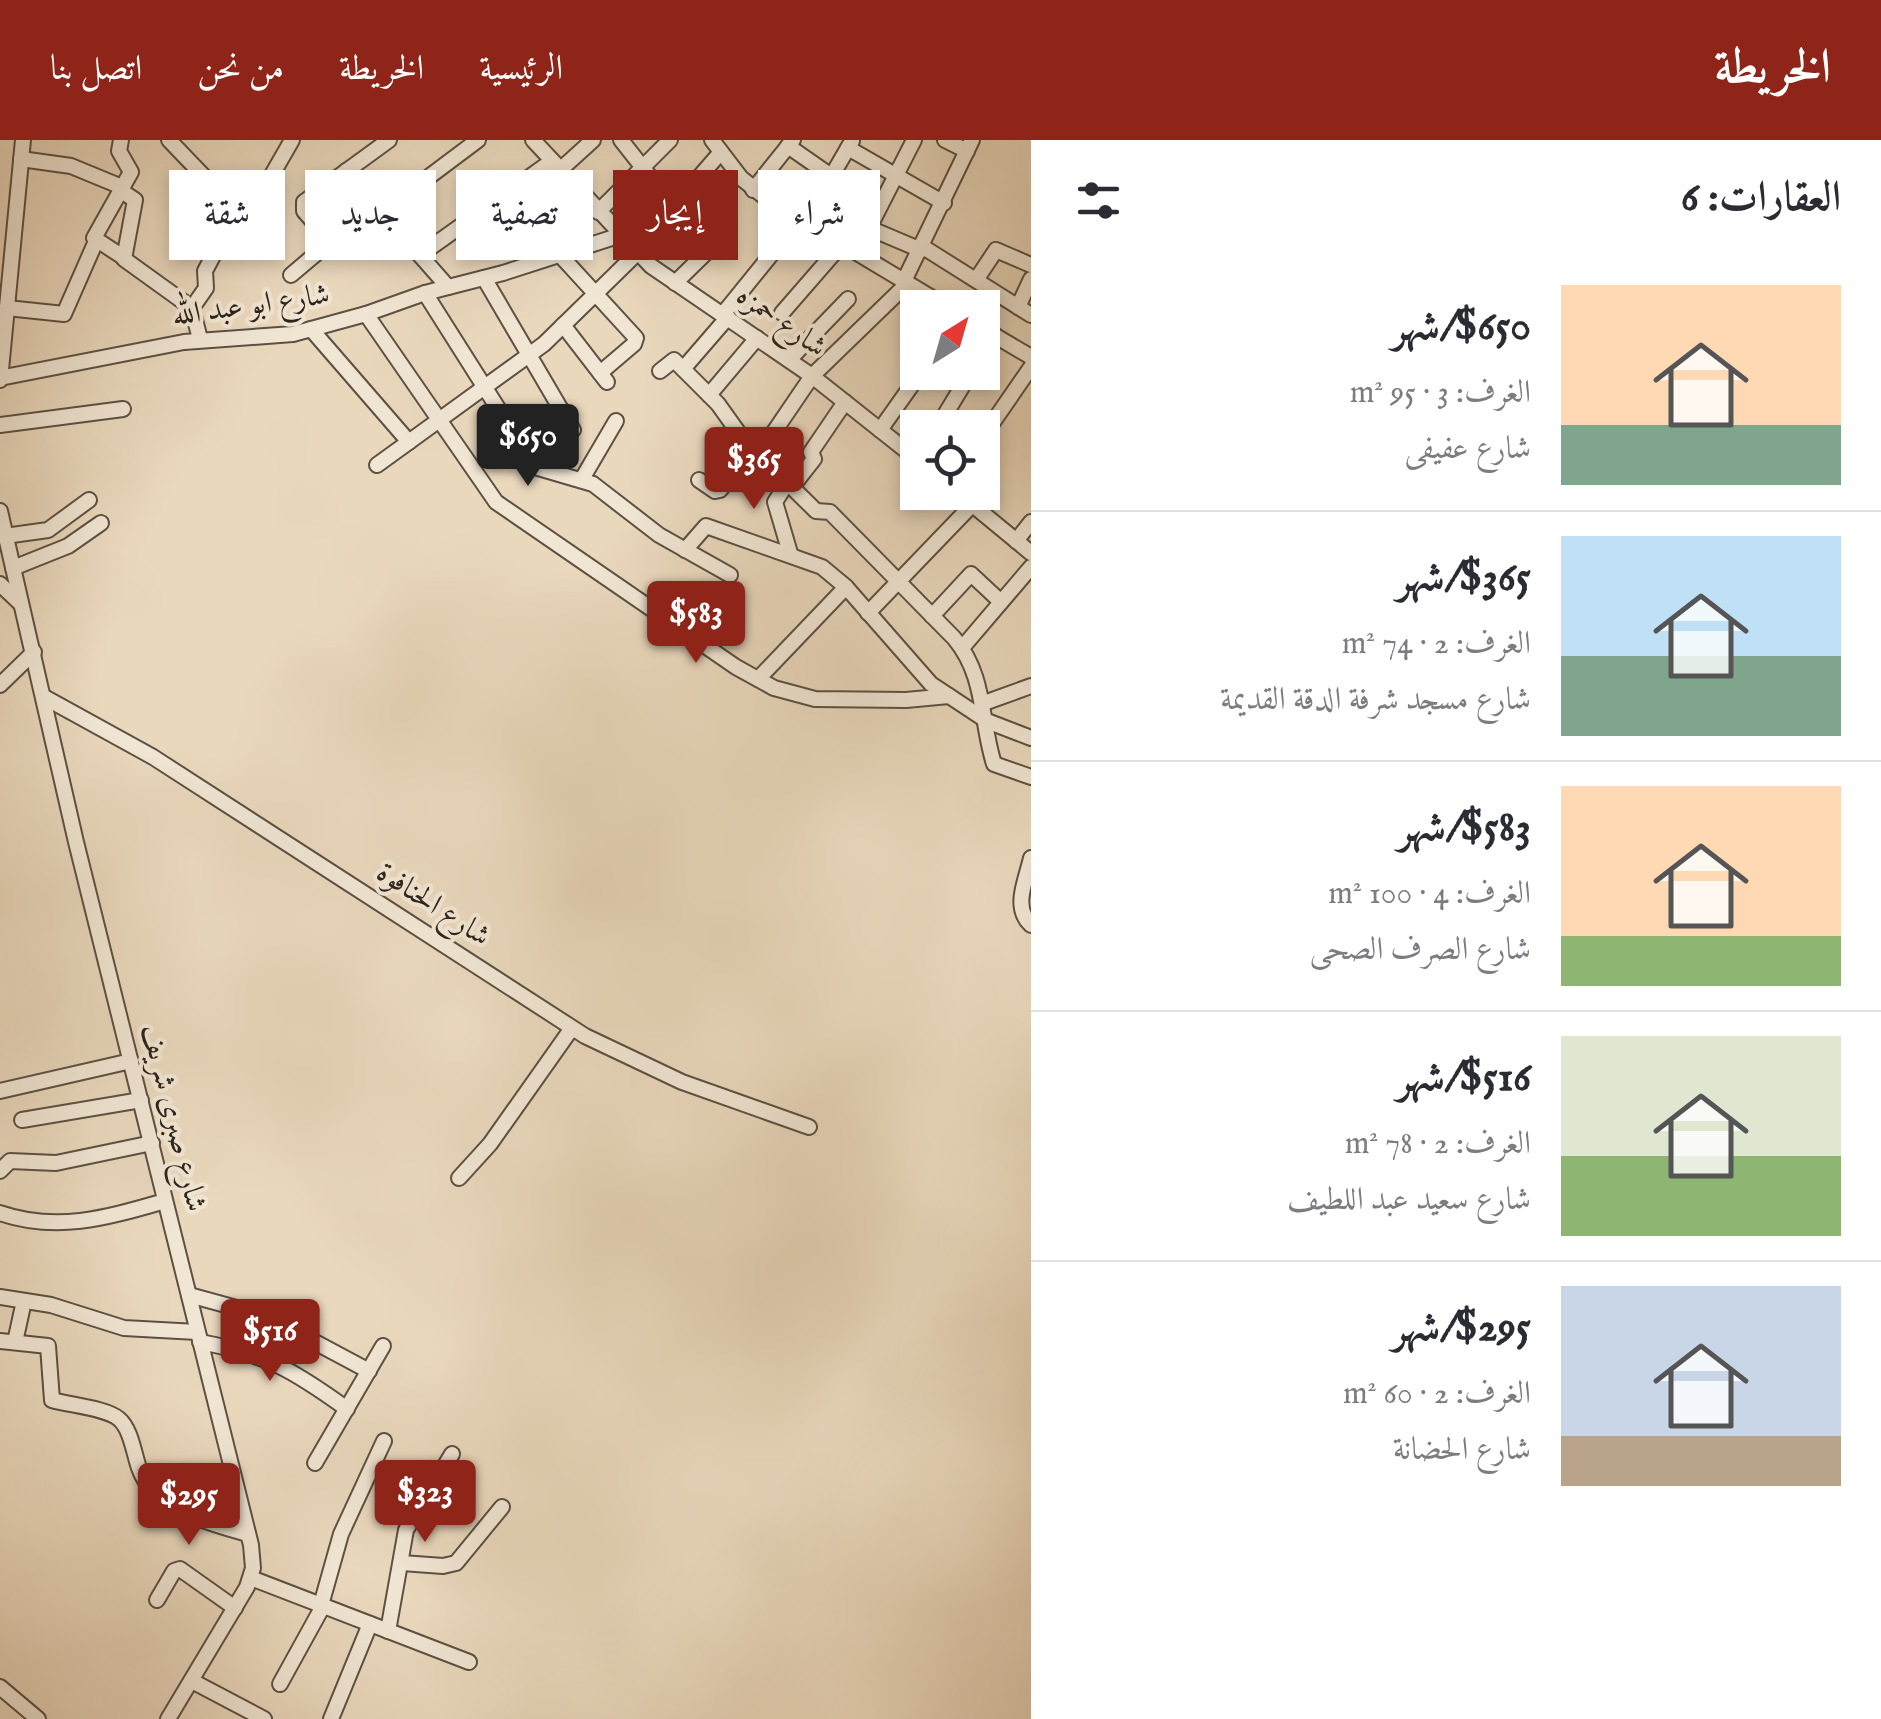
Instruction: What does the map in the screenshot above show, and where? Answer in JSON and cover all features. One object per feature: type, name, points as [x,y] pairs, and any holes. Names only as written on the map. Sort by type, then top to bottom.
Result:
[{"type":"street","points":[[0,379],[23,140]]},
{"type":"street","points":[[5,298],[64,314],[96,241],[95,234],[131,172],[119,151],[121,140]]},
{"type":"street","points":[[168,140],[197,170]]},
{"type":"street","points":[[275,170],[292,140]]},
{"type":"street","points":[[347,170],[389,140]]},
{"type":"street","points":[[434,170],[478,140]]},
{"type":"street","name":"شارع حمزه","points":[[533,140],[613,228]]},
{"type":"street","points":[[436,244],[592,140]]},
{"type":"street","points":[[621,140],[646,170]]},
{"type":"street","points":[[598,212],[670,140]]},
{"type":"street","points":[[880,206],[914,140]]},
{"type":"street","points":[[700,480],[720,490],[756,451],[812,376],[906,282],[970,146],[945,140]]},
{"type":"street","points":[[754,190],[791,143],[825,170]]},
{"type":"street","points":[[835,170],[850,144],[944,202]]},
{"type":"street","points":[[700,170],[717,146],[758,193]]},
{"type":"street","points":[[22,159],[72,166],[121,188],[136,200],[123,257]]},
{"type":"street","points":[[880,232],[922,249],[1025,311],[1031,279]]},
{"type":"street","points":[[96,241],[192,308],[200,340]]},
{"type":"street","points":[[976,280],[996,250],[1031,265]]},
{"type":"street","points":[[192,308],[206,288],[206,268],[211,260]]},
{"type":"street","points":[[291,275],[308,260]]},
{"type":"street","points":[[424,260],[448,287]]},
{"type":"street","name":"شارع ابو عبد الله","points":[[0,379],[200,340],[256,338],[310,329],[543,260]]},
{"type":"street","points":[[564,260],[636,340],[603,378],[564,325]]},
{"type":"street","points":[[377,465],[529,355],[628,260]]},
{"type":"street","name":"شارع حمزه","points":[[646,260],[812,376],[900,446]]},
{"type":"street","points":[[675,283],[699,260]]},
{"type":"street","points":[[684,369],[771,260]]},
{"type":"street","points":[[782,313],[828,260]]},
{"type":"street","points":[[869,260],[919,290]]},
{"type":"street","points":[[484,278],[573,430]]},
{"type":"street","points":[[425,292],[535,467],[593,484],[659,535],[730,576]]},
{"type":"street","points":[[789,360],[848,299]]},
{"type":"street","points":[[366,314],[489,496],[758,679],[794,695],[833,701],[949,696]]},
{"type":"street","points":[[310,329],[409,442]]},
{"type":"street","points":[[709,395],[757,338]]},
{"type":"street","points":[[1000,339],[1031,358]]},
{"type":"street","points":[[660,371],[672,359],[684,369],[756,451],[816,511],[830,512],[962,648],[984,703],[994,764],[1031,777]]},
{"type":"street","points":[[1000,412],[1031,367]]},
{"type":"street","points":[[880,430],[908,390]]},
{"type":"street","points":[[790,553],[774,502],[814,460],[811,452],[844,402]]},
{"type":"street","points":[[0,425],[122,409]]},
{"type":"street","points":[[582,479],[616,421]]},
{"type":"street","points":[[5,536],[48,530],[90,500]]},
{"type":"street","points":[[868,613],[967,510]]},
{"type":"street","points":[[978,510],[1031,553]]},
{"type":"street","name":"شارع صبرى شريف","points":[[0,511],[248,1534],[251,1578]]},
{"type":"street","points":[[1016,541],[1031,522]]},
{"type":"street","points":[[13,568],[60,550],[101,523]]},
{"type":"street","points":[[685,550],[706,526],[822,566],[846,587],[931,684],[987,721],[1031,738]]},
{"type":"street","points":[[962,648],[1031,567]]},
{"type":"street","points":[[932,616],[971,574],[1001,602]]},
{"type":"street","points":[[0,584],[22,606]]},
{"type":"street","points":[[758,679],[846,587]]},
{"type":"street","points":[[0,684],[34,652]]},
{"type":"street","points":[[984,703],[1031,686]]},
{"type":"street","name":"شارع الحنافوة","points":[[44,697],[153,756],[572,1028],[682,1082],[809,1127]]},
{"type":"street","points":[[1031,858],[1020,905],[1031,926]]},
{"type":"street","points":[[458,1178],[497,1136],[572,1028]]},
{"type":"street","points":[[0,1091],[131,1061]]},
{"type":"street","points":[[22,1120],[141,1100]]},
{"type":"street","points":[[0,1171],[10,1160],[56,1163],[152,1143]]},
{"type":"street","points":[[0,1214],[42,1223],[80,1223],[165,1202]]},
{"type":"street","points":[[188,1295],[266,1316],[369,1371]]},
{"type":"street","points":[[0,1297],[62,1308],[124,1328],[199,1337],[245,1351],[276,1362],[347,1409]]},
{"type":"street","points":[[24,1301],[8,1342],[48,1346],[50,1394],[55,1401],[117,1417],[126,1427],[142,1477],[153,1490],[194,1516],[248,1534]]},
{"type":"street","points":[[314,1463],[382,1346]]},
{"type":"street","points":[[280,1684],[322,1605],[341,1534],[384,1441]]},
{"type":"street","points":[[388,1631],[406,1530],[452,1454]]},
{"type":"street","points":[[402,1563],[456,1564],[502,1507]]},
{"type":"street","points":[[156,1600],[174,1571],[180,1569],[235,1608]]},
{"type":"street","points":[[168,1719],[251,1578],[469,1662]]},
{"type":"street","points":[[331,1719],[370,1624]]},
{"type":"street","points":[[192,1681],[264,1719]]},
{"type":"street","points":[[0,1687],[38,1719]]}]
